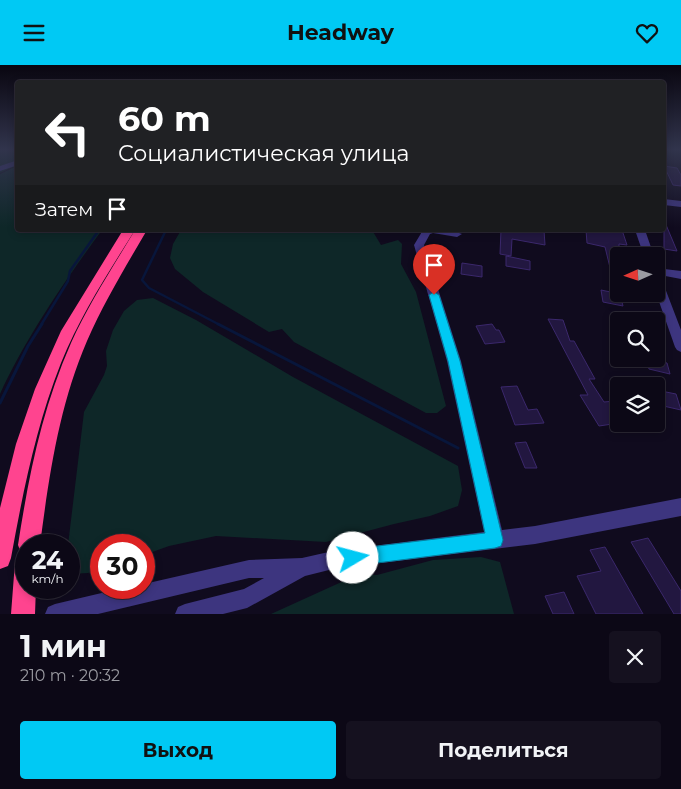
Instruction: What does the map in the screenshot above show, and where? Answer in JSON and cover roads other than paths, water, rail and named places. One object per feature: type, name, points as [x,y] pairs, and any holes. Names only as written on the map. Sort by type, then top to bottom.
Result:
[{"type":"highway","points":[[0,558],[18,469],[41,395],[66,336],[92,289],[128,232]]},
{"type":"highway","points":[[31,534],[40,469],[58,398],[79,342],[102,296],[140,232]]},
{"type":"highway","points":[[23,614],[24,599]]},
{"type":"street","points":[[666,202],[681,205]]},
{"type":"street","points":[[426,232],[419,245],[454,361],[495,540]]},
{"type":"street","points":[[445,232],[458,234]]},
{"type":"street","points":[[641,232],[646,247]]},
{"type":"street","points":[[665,272],[681,275]]},
{"type":"street","points":[[665,302],[681,347]]},
{"type":"street","points":[[55,614],[249,569],[302,567],[333,560],[535,535],[681,507]]},
{"type":"street","points":[[185,614],[247,597],[302,567]]},
{"type":"waterway","points":[[41,325],[68,281],[70,271],[98,232]]},
{"type":"waterway","points":[[165,232],[142,280],[149,288],[220,325]]},
{"type":"waterway","points":[[0,403],[28,346],[42,324]]},
{"type":"waterway","points":[[218,324],[458,448]]}]
